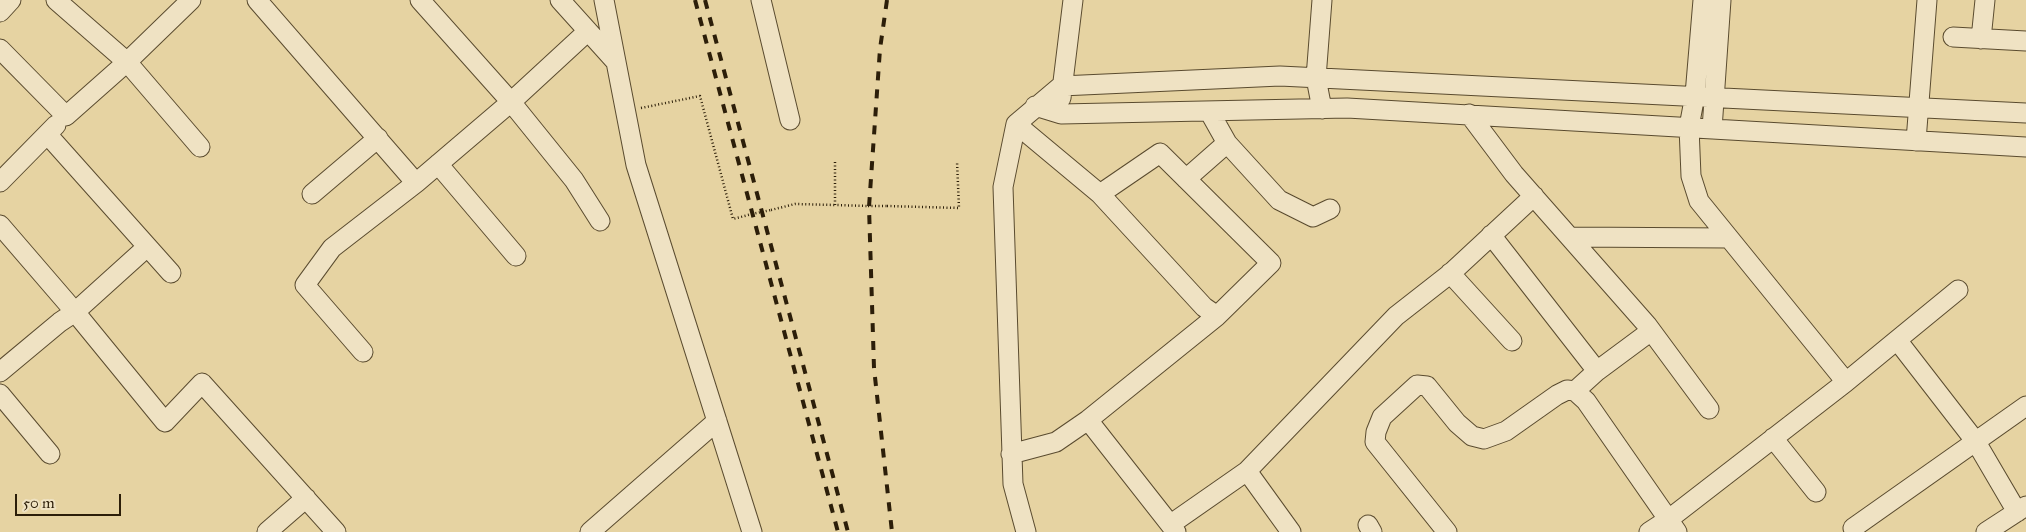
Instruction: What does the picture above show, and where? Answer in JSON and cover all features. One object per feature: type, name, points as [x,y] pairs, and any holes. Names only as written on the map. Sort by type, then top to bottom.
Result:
[{"type":"street","points":[[0,12],[11,0]]},
{"type":"street","points":[[56,0],[126,62],[200,147]]},
{"type":"street","points":[[0,182],[47,134],[191,0]]},
{"type":"street","points":[[257,0],[416,183]]},
{"type":"street","points":[[420,0],[511,102],[574,180],[600,221]]},
{"type":"street","points":[[560,0],[616,62]]},
{"type":"street","points":[[604,0],[636,165],[752,532]]},
{"type":"street","points":[[761,0],[790,120]]},
{"type":"street","points":[[1061,114],[1061,86],[1073,0]]},
{"type":"street","points":[[1322,0],[1316,78],[1322,109]]},
{"type":"street","points":[[1703,0],[1705,96],[1712,129]]},
{"type":"street","points":[[1721,0],[1705,96],[1690,127],[1691,176],[1699,201],[1846,382]]},
{"type":"street","points":[[1916,141],[1927,0]]},
{"type":"street","points":[[1982,39],[1985,0]]},
{"type":"street","points":[[364,352],[305,285],[332,248],[416,183],[511,102],[588,31]]},
{"type":"street","points":[[1953,37],[2026,41]]},
{"type":"street","points":[[0,50],[66,116]]},
{"type":"street","points":[[1016,532],[1003,187],[1016,124],[1061,86],[1280,76],[2026,113]]},
{"type":"street","points":[[1229,78],[1230,111]]},
{"type":"street","points":[[1035,106],[1061,114],[1322,109],[1469,114],[2026,147]]},
{"type":"street","points":[[1209,111],[1227,143],[1279,200],[1313,217],[1330,209]]},
{"type":"street","points":[[1469,114],[1534,196],[1651,331],[1709,409]]},
{"type":"street","points":[[1016,124],[1100,194],[1204,307],[1216,316]]},
{"type":"street","points":[[47,134],[171,273]]},
{"type":"street","points":[[312,194],[378,138]]},
{"type":"street","points":[[1186,179],[1227,143]]},
{"type":"street","points":[[1012,454],[1056,442],[1088,420],[1216,316],[1271,263],[1160,153],[1100,194]]},
{"type":"street","points":[[438,164],[516,256]]},
{"type":"street","points":[[1088,420],[1174,528],[1247,471],[1396,316],[1450,273],[1534,196]]},
{"type":"street","points":[[0,225],[76,312],[165,422],[202,383],[336,532]]},
{"type":"street","points":[[1491,235],[1597,371]]},
{"type":"street","points":[[1570,237],[1729,238]]},
{"type":"street","points":[[0,372],[60,322],[76,312],[147,247]]},
{"type":"street","points":[[1450,273],[1512,341]]},
{"type":"street","points":[[1649,532],[1673,526],[1773,438],[1846,382],[1958,290]]},
{"type":"street","points":[[1575,391],[1597,371],[1651,331]]},
{"type":"street","points":[[1897,340],[1976,442],[2021,509],[1986,532]]},
{"type":"street","points":[[1447,532],[1376,442],[1376,432],[1382,417],[1417,385],[1427,386],[1457,423],[1472,436],[1484,439],[1506,431],[1567,390],[1575,391],[1586,401],[1673,526]]},
{"type":"street","points":[[0,394],[50,454]]},
{"type":"street","points":[[1854,528],[2026,406]]},
{"type":"street","points":[[590,532],[717,421]]},
{"type":"street","points":[[1773,438],[1816,492]]},
{"type":"street","points":[[1247,471],[1291,532]]},
{"type":"street","points":[[1013,484],[1026,532]]},
{"type":"street","points":[[267,532],[306,498]]},
{"type":"path","points":[[625,111],[700,96],[733,219],[795,204],[958,208],[957,161]]},
{"type":"path","points":[[835,162],[835,205]]},
{"type":"railway","points":[[695,0],[838,532]]},
{"type":"railway","points":[[705,0],[848,532]]},
{"type":"railway","points":[[887,0],[880,49],[869,207],[874,368],[892,532]]}]
